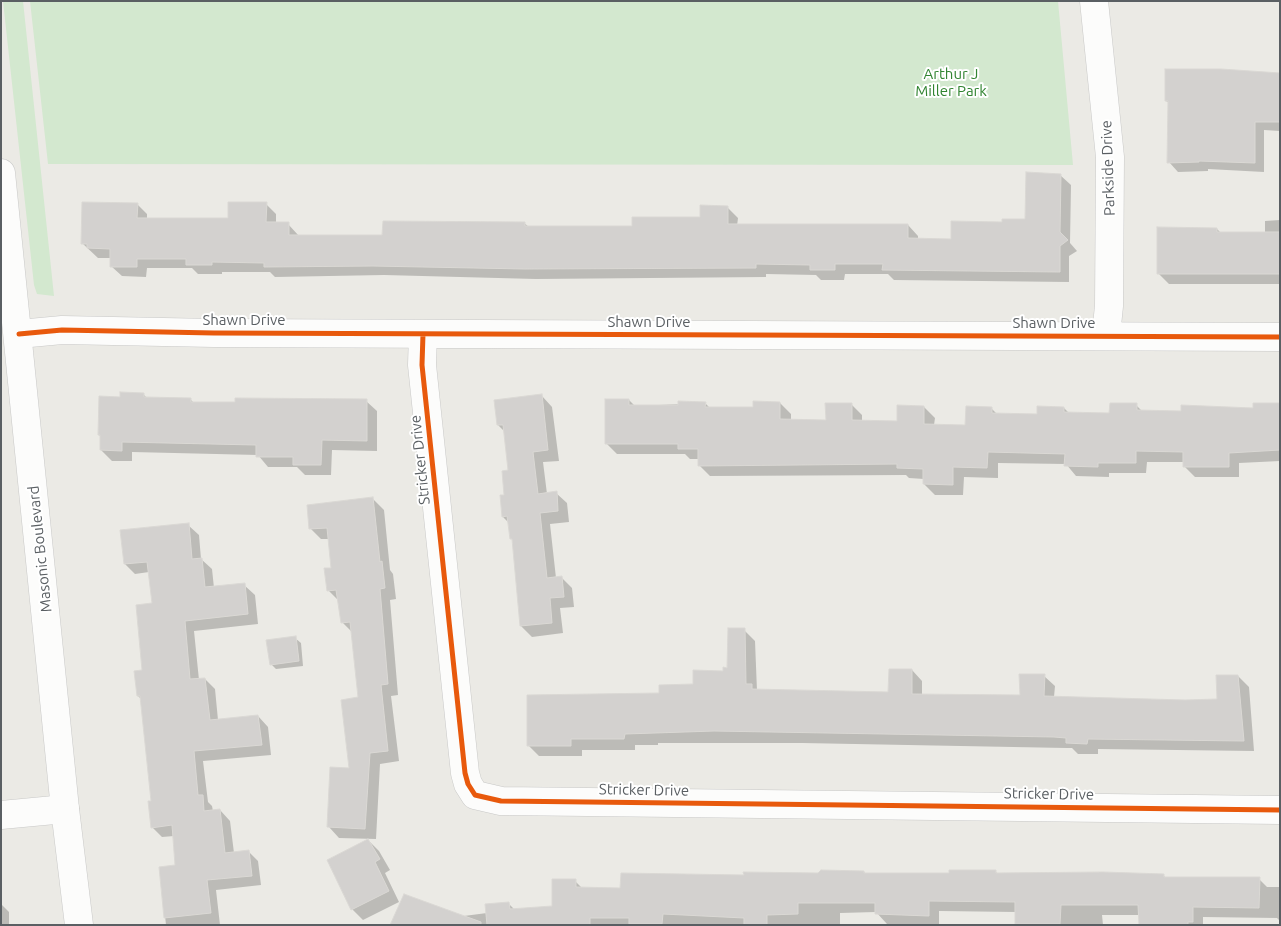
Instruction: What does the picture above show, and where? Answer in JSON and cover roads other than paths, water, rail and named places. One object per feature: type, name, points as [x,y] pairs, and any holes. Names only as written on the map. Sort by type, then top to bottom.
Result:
[{"type":"street","name":"Parkside Drive","points":[[1094,1],[1110,157],[1109,306],[1106,335]]},
{"type":"street","name":"Masonic Boulevard","points":[[1,173],[19,334],[65,809],[79,925]]},
{"type":"street","name":"Shawn Drive","points":[[19,334],[62,330],[423,334],[1280,337]]},
{"type":"street","name":"Stricker Drive","points":[[423,334],[422,365],[464,764],[468,784],[475,795],[501,801],[1280,810]]},
{"type":"street","points":[[1,815],[65,809]]},
{"type":"park label","name":"Arthur J Miller Park","points":[[951,82]]}]
